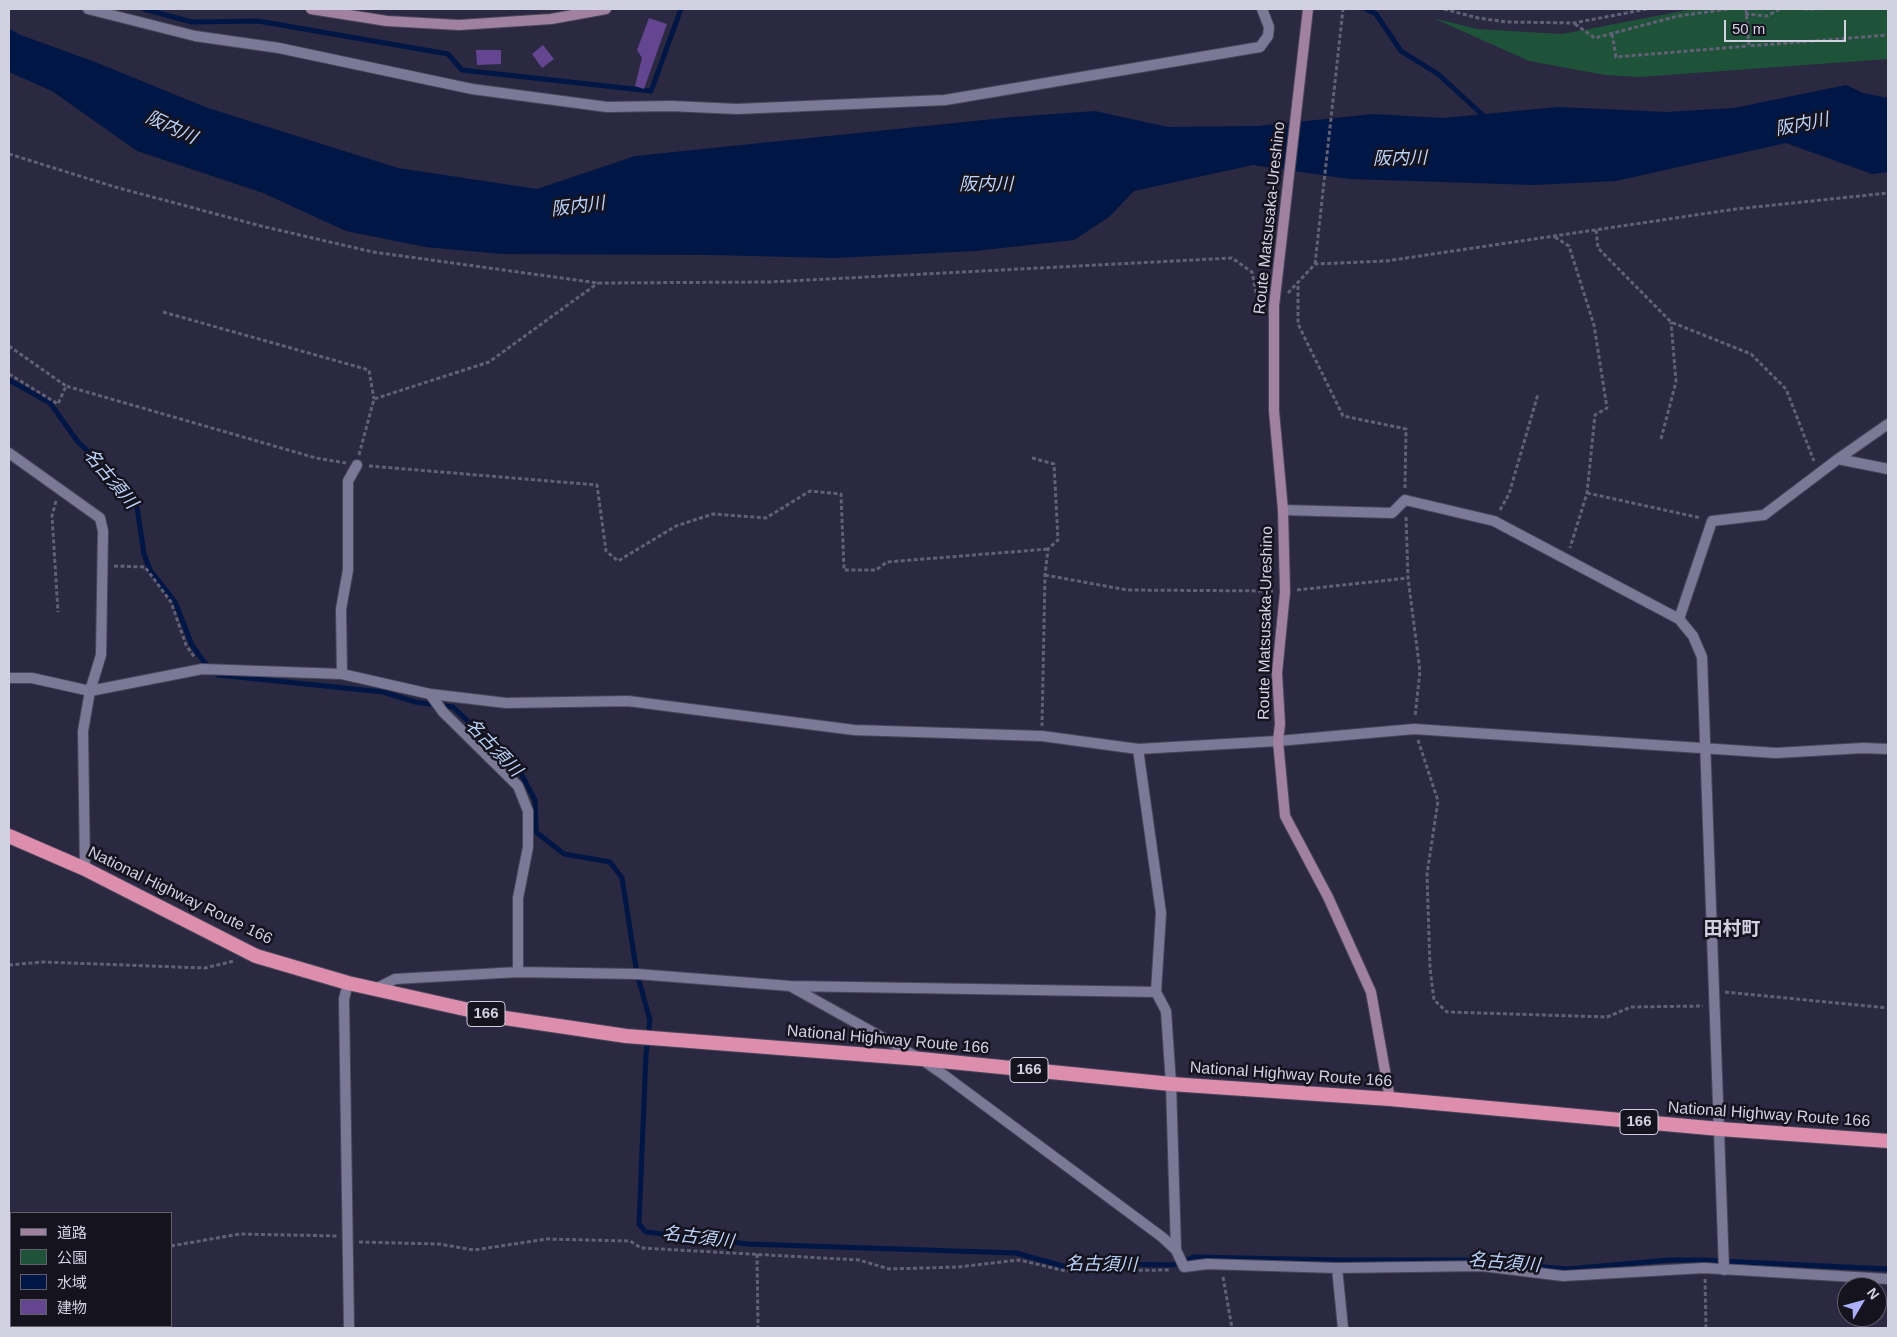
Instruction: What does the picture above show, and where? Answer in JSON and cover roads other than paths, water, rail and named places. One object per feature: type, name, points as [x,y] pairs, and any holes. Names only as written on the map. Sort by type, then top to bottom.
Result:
[{"type":"highway","name":"National Highway Route 166","points":[[9,836],[85,869],[256,956],[348,983],[505,1018],[626,1036],[921,1059],[1171,1084],[1390,1099],[1720,1129],[1888,1141]]},
{"type":"main road","points":[[311,9],[387,20],[459,25],[551,19],[606,9]]},
{"type":"main road","name":"Route Matsusaka-Ureshino","points":[[1308,9],[1274,306],[1274,411],[1283,510],[1285,592],[1277,673],[1280,724],[1278,741],[1285,816],[1328,897],[1371,992],[1390,1099]]},
{"type":"street","points":[[88,9],[195,36],[279,48],[472,89],[608,107],[671,106],[737,109],[945,100],[1260,47],[1268,36],[1269,28],[1262,9]]},
{"type":"street","points":[[1679,618],[1712,521],[1764,515],[1888,424]]},
{"type":"street","points":[[9,453],[100,518],[103,530],[101,655],[90,691],[83,731],[85,869]]},
{"type":"street","points":[[1838,460],[1888,469]]},
{"type":"street","points":[[342,674],[340,609],[348,570],[348,481],[357,465]]},
{"type":"street","points":[[1283,510],[1392,513],[1405,500],[1494,521],[1679,618],[1694,636],[1702,656],[1724,1264]]},
{"type":"street","points":[[9,678],[32,678],[90,691],[203,669],[218,668],[342,674],[430,694],[506,704],[628,701],[854,730],[1042,736],[1138,749],[1278,741],[1414,729],[1776,753],[1864,748],[1888,749]]},
{"type":"street","points":[[430,694],[443,712],[518,786],[528,811],[528,847],[518,898],[518,972]]},
{"type":"street","points":[[1138,749],[1160,913],[1156,992],[1166,1011],[1171,1084],[1176,1250],[1184,1267],[1221,1264],[1337,1268],[1482,1266],[1563,1276],[1704,1268],[1724,1264],[1888,1279]]},
{"type":"street","points":[[375,989],[395,979],[518,972],[637,974],[790,986],[1156,992]]},
{"type":"street","points":[[348,983],[344,999],[346,1236],[349,1328]]},
{"type":"street","points":[[790,986],[921,1059],[1176,1250]]},
{"type":"street","points":[[1337,1268],[1343,1328]]},
{"type":"water","name":"阪内川","points":[[9,28],[18,34],[95,62],[208,108],[398,168],[537,189],[635,156],[1013,117],[1095,111],[1168,127],[1258,126],[1373,114],[1443,118],[1558,107],[1666,112],[1734,108],[1846,85],[1863,93],[1888,98],[1888,172],[1872,174],[1786,143],[1616,181],[1534,185],[1349,179],[1253,165],[1134,191],[1109,217],[1074,240],[975,251],[834,258],[710,255],[502,254],[425,247],[346,231],[263,193],[137,151],[52,91],[9,72]]},
{"type":"waterway","points":[[144,9],[192,22],[258,21],[448,54],[462,70],[651,91],[681,9]]},
{"type":"waterway","points":[[1366,9],[1376,14],[1401,51],[1438,74],[1486,118]]},
{"type":"waterway","name":"名古須川","points":[[9,380],[50,403],[78,442],[93,456],[115,491],[132,500],[137,507],[144,554],[150,570],[175,602],[192,645],[204,662],[218,675],[383,692],[415,702],[453,707],[519,770],[535,800],[536,832],[564,854],[610,862],[622,878],[637,974],[650,1020],[646,1054],[639,1224],[646,1232],[748,1244],[1016,1253],[1063,1266],[1108,1264],[1174,1265],[1194,1257],[1466,1260],[1567,1269],[1669,1260],[1700,1260],[1888,1269]]},
{"type":"district","name":"田村町","points":[[1732,930]]}]
